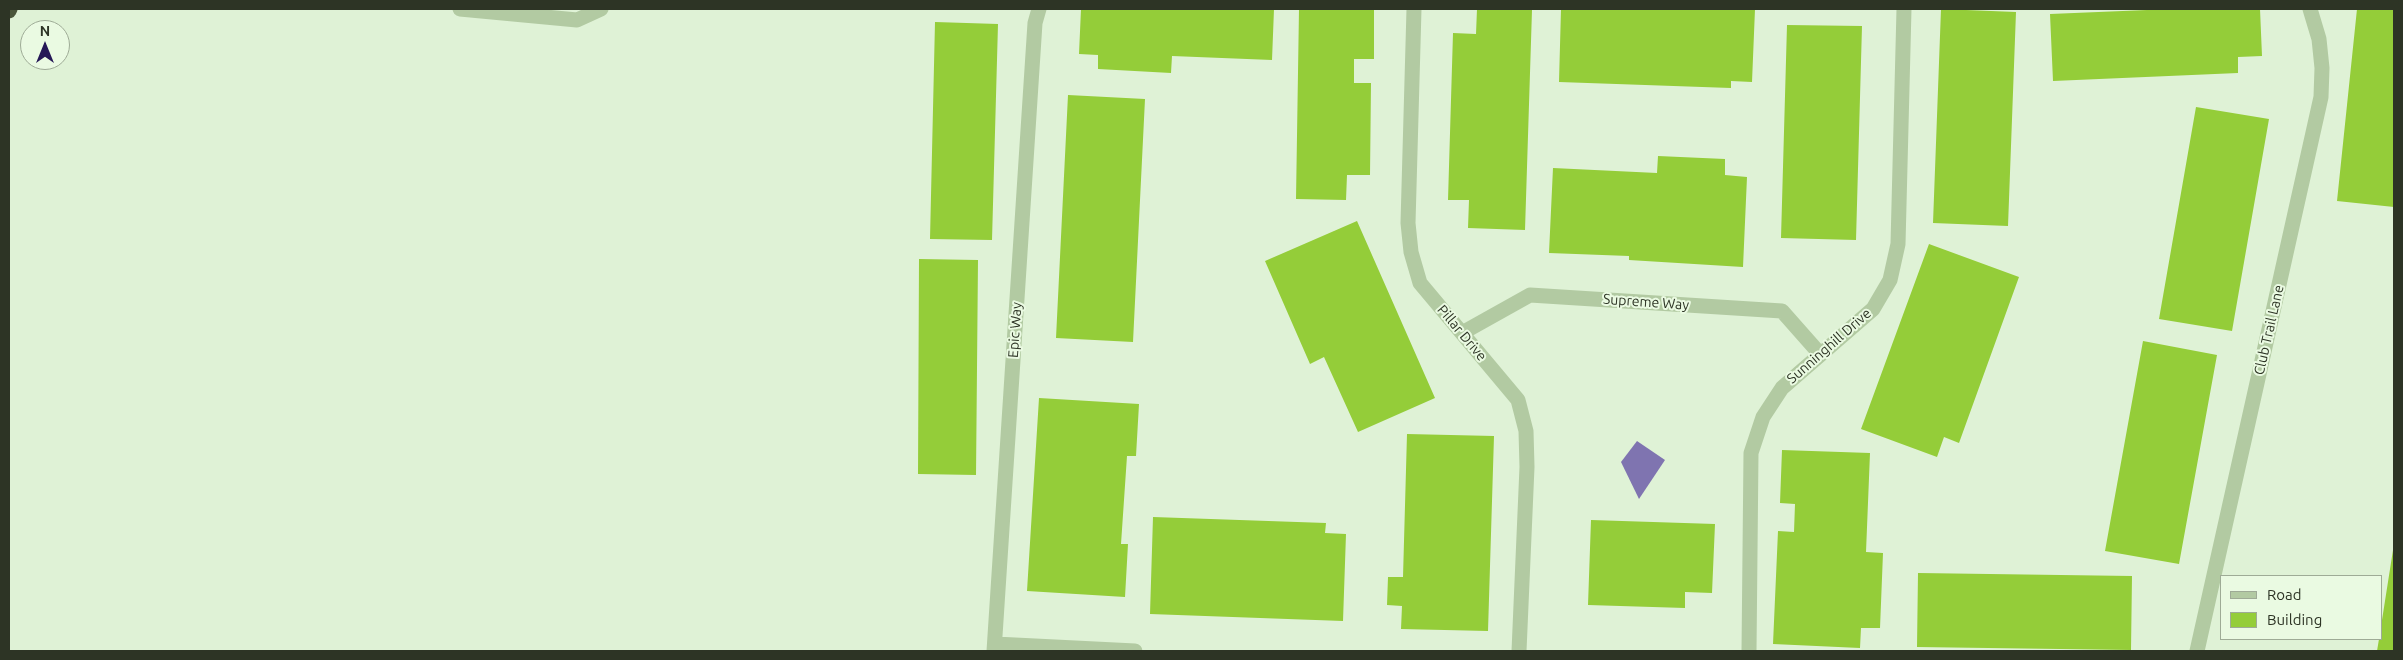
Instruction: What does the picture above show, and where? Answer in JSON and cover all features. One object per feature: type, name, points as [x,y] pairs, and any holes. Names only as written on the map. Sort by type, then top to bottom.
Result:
[{"type":"street","points":[[460,9],[512,10],[577,20],[601,9]]},
{"type":"street","name":"Epic Way","points":[[995,647],[1035,23],[1039,9]]},
{"type":"street","name":"Pillar Drive","points":[[1414,9],[1408,223],[1411,252],[1420,283],[1518,400],[1526,431],[1527,467],[1519,651]]},
{"type":"street","name":"Sunninghill Drive","points":[[1749,651],[1751,453],[1763,416],[1782,388],[1873,309],[1890,280],[1898,244],[1904,9]]},
{"type":"street","name":"Club Trail Lane","points":[[2197,651],[2321,97],[2322,68],[2319,39],[2310,9]]},
{"type":"street","name":"Supreme Way","points":[[1462,333],[1530,295],[1782,311],[1820,354]]},
{"type":"street","points":[[995,647],[1135,651]]},
{"type":"shaded area","points":[[1637,441],[1665,460],[1639,499],[1621,462]]},
{"type":"building","points":[[1081,9],[1274,9],[1272,60],[1172,56],[1171,73],[1098,69],[1098,55],[1079,54]]},
{"type":"building","points":[[1299,9],[1374,9],[1374,59],[1354,59],[1354,83],[1371,83],[1370,175],[1347,175],[1346,200],[1296,199]]},
{"type":"building","points":[[1477,9],[1532,10],[1525,230],[1468,228],[1469,200],[1448,200],[1453,33],[1476,34]]},
{"type":"building","points":[[1561,9],[1755,9],[1752,82],[1731,81],[1731,88],[1559,82]]},
{"type":"building","points":[[1941,9],[2016,12],[2008,226],[1933,223]]},
{"type":"building","points":[[2171,9],[2260,9],[2262,56],[2238,57],[2238,73],[2053,81],[2050,14]]},
{"type":"building","points":[[2357,9],[2394,9],[2394,207],[2337,201]]},
{"type":"building","points":[[935,22],[998,24],[992,240],[930,239]]},
{"type":"building","points":[[1787,25],[1862,26],[1856,240],[1781,238]]},
{"type":"building","points":[[1068,95],[1145,99],[1133,342],[1056,338]]},
{"type":"building","points":[[2196,107],[2269,119],[2232,331],[2159,319]]},
{"type":"building","points":[[1658,156],[1725,159],[1725,175],[1747,177],[1743,267],[1629,260],[1629,256],[1549,253],[1553,168],[1657,173]]},
{"type":"building","points":[[1357,221],[1435,398],[1358,432],[1324,357],[1310,364],[1265,261]]},
{"type":"building","points":[[1929,244],[2019,277],[1959,443],[1944,437],[1937,457],[1861,429]]},
{"type":"building","points":[[919,259],[978,260],[976,475],[918,474]]},
{"type":"building","points":[[2143,341],[2217,355],[2179,564],[2105,551]]},
{"type":"building","points":[[1039,398],[1139,404],[1136,456],[1127,456],[1121,544],[1128,544],[1125,597],[1027,591]]},
{"type":"building","points":[[1407,434],[1494,436],[1488,631],[1401,629],[1402,606],[1387,605],[1388,577],[1403,577]]},
{"type":"building","points":[[1782,450],[1870,453],[1866,552],[1883,553],[1880,628],[1861,628],[1860,648],[1773,644],[1778,531],[1794,532],[1795,504],[1780,503]]},
{"type":"building","points":[[1153,517],[1326,523],[1325,533],[1346,534],[1343,621],[1150,614]]},
{"type":"building","points":[[1591,520],[1715,524],[1712,593],[1685,592],[1685,608],[1588,605]]},
{"type":"building","points":[[2393,550],[2394,651],[2377,651],[2379,640],[2383,640],[2383,614]]},
{"type":"building","points":[[1918,573],[2132,576],[2131,650],[1917,647]]}]
